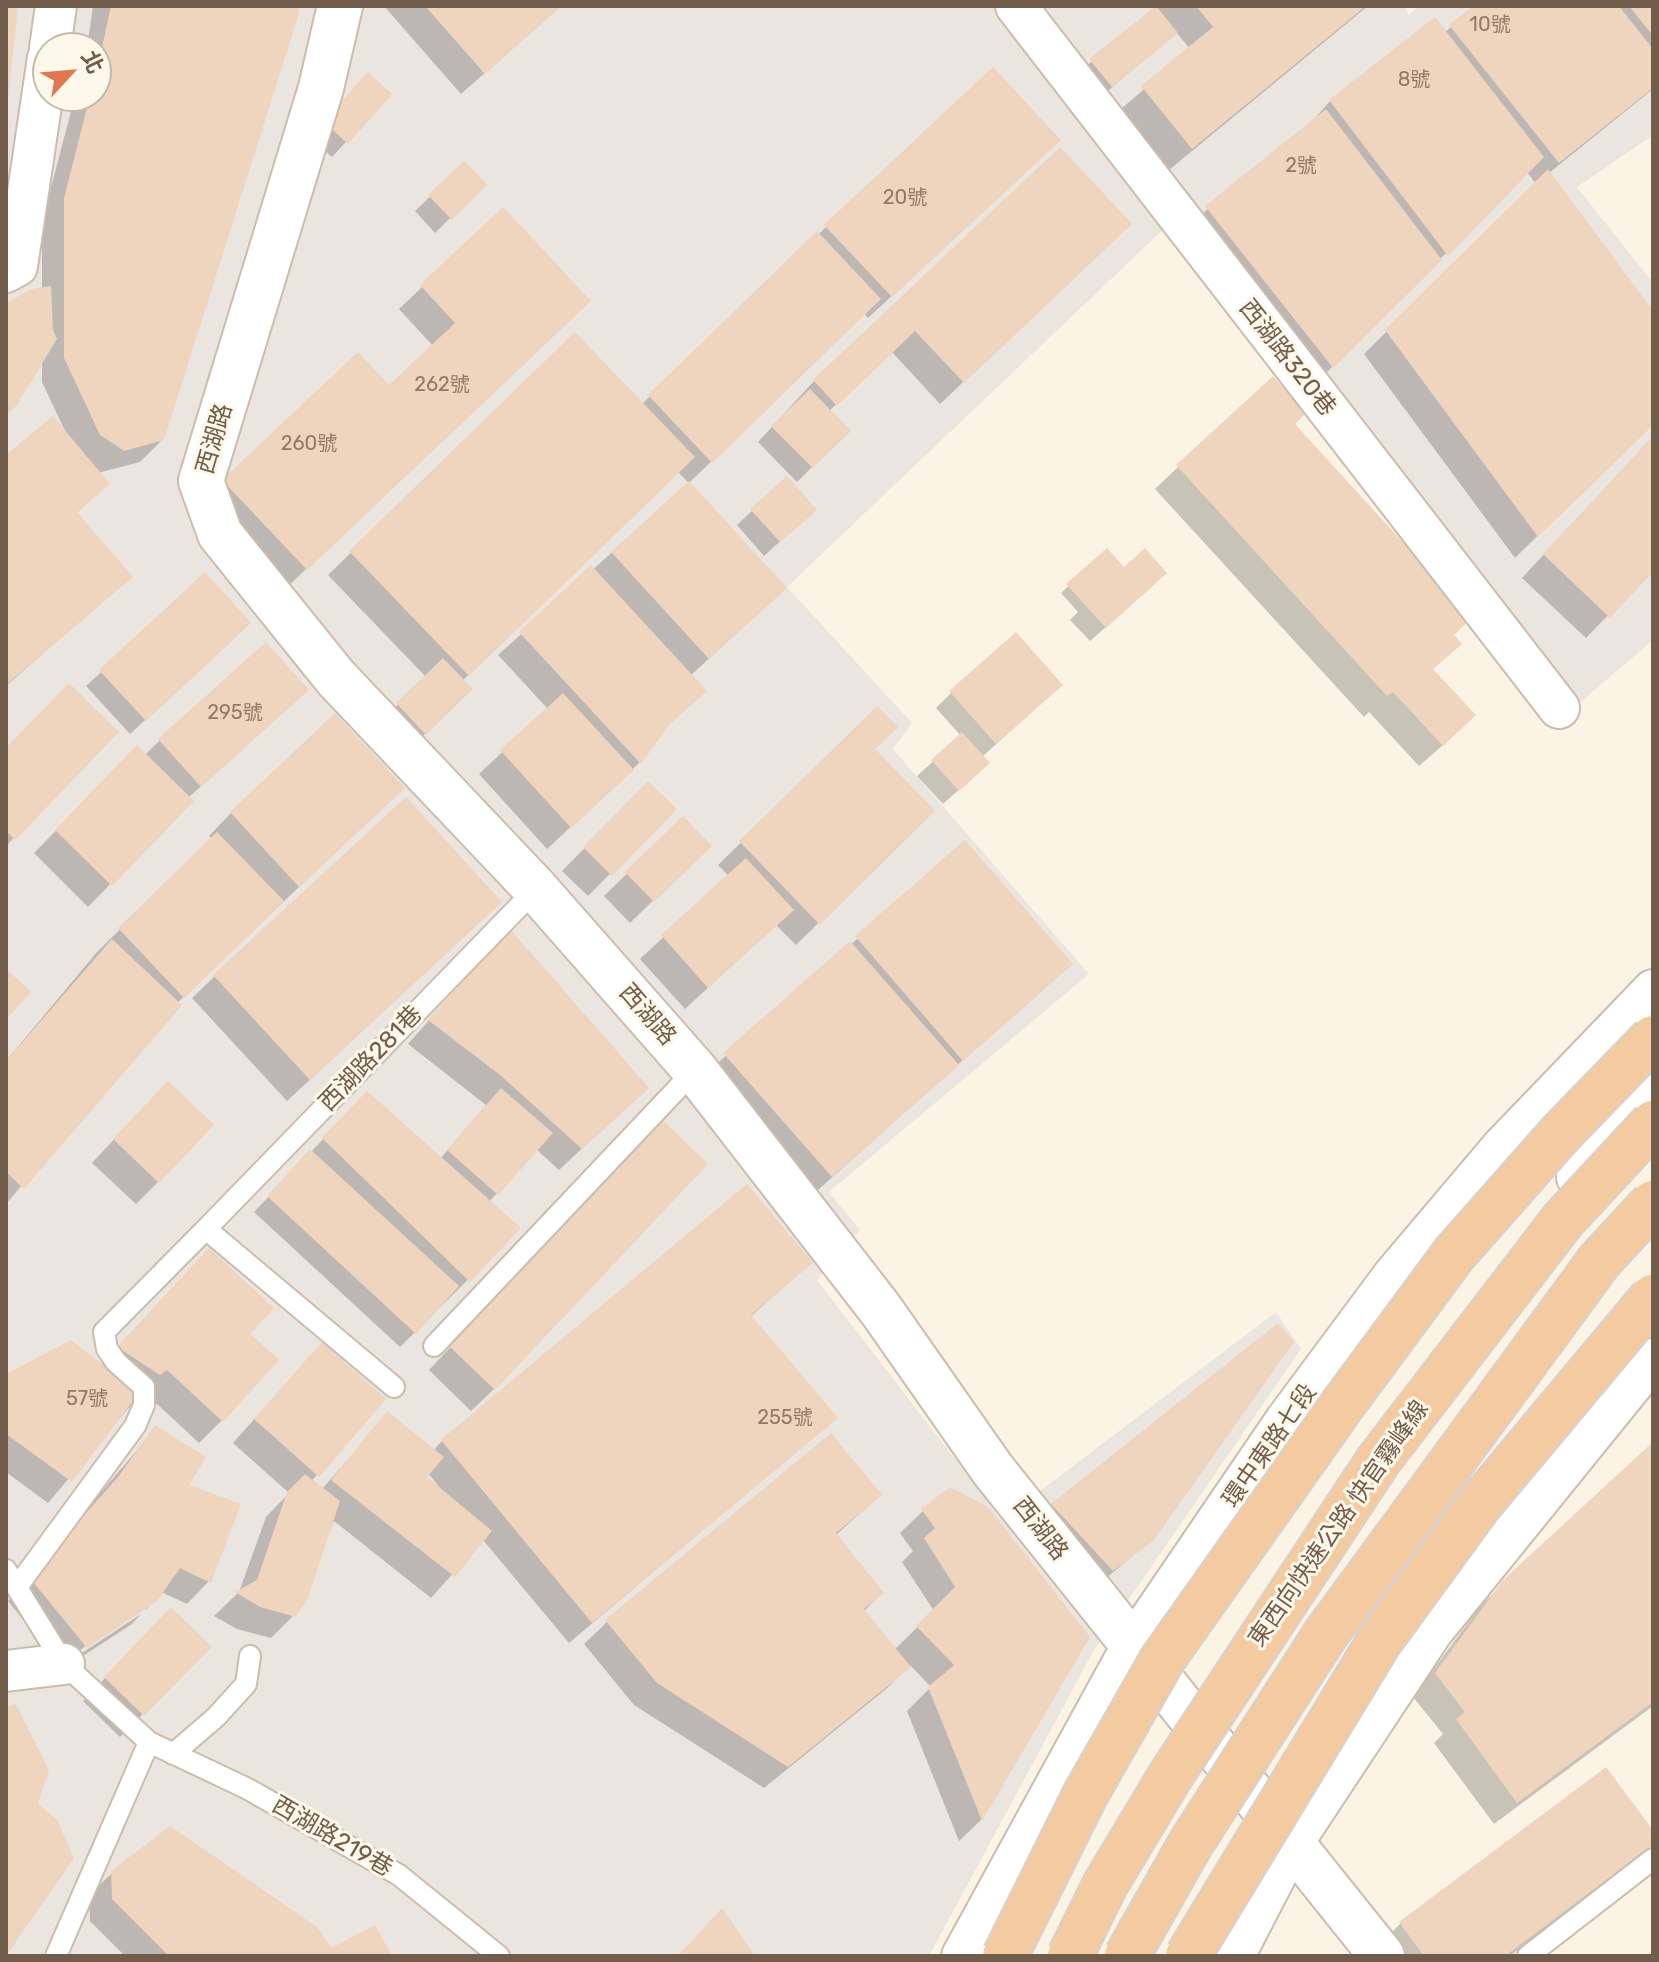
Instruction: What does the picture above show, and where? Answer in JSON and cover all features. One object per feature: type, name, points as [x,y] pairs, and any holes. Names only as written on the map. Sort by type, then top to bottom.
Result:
[{"type":"highway","points":[[1005,1956],[1085,1795],[1162,1660],[1333,1417],[1454,1254],[1560,1134],[1653,1038]]},
{"type":"highway","name":"東西向快速公路 快官霧峰線","points":[[1070,1956],[1105,1885],[1171,1775],[1378,1461],[1563,1220],[1653,1123]]},
{"type":"highway","points":[[1127,1956],[1191,1843],[1325,1635],[1600,1260],[1653,1203]]},
{"type":"highway","points":[[1188,1956],[1379,1642],[1479,1505],[1653,1297]]},
{"type":"street","points":[[52,32],[56,6]]},
{"type":"street","name":"西湖路","points":[[340,6],[321,88],[201,481],[220,534],[336,678],[536,889],[695,1070],[881,1310],[993,1470],[1382,1956]]},
{"type":"street","name":"西湖路320巷","points":[[1016,6],[1559,708]]},
{"type":"street","points":[[6,272],[17,266],[40,112]]},
{"type":"street","name":"環中東路七段","points":[[962,1956],[1132,1646],[1286,1420],[1393,1276],[1503,1146],[1653,990]]},
{"type":"street","points":[[1052,1956],[1093,1876],[1261,1599],[1364,1450],[1621,1125],[1653,1091]]},
{"type":"street","points":[[1142,1956],[1335,1644],[1422,1519],[1610,1269],[1653,1224]]},
{"type":"street","points":[[1234,1956],[1292,1844],[1432,1632],[1653,1359]]},
{"type":"street","points":[[6,1671],[64,1664]]},
{"type":"lane","name":"西湖路281巷","points":[[12,1579],[135,1426],[144,1405],[144,1387],[116,1362],[107,1349],[104,1332],[536,889]]},
{"type":"lane","points":[[434,1346],[695,1070]]},
{"type":"lane","points":[[206,1229],[394,1387]]},
{"type":"lane","name":"西湖路219巷","points":[[12,1579],[64,1664],[149,1742],[248,1789],[399,1875],[499,1956]]},
{"type":"lane","points":[[173,1754],[216,1717],[246,1684],[250,1656]]},
{"type":"lane","points":[[56,1956],[149,1742]]},
{"type":"lane","points":[[1528,1956],[1653,1859]]},
{"type":"shaded area","points":[[6,6],[1404,6],[1409,15],[1419,6],[1653,6],[1653,135],[1577,187],[1653,283],[1653,640],[1575,707],[1190,204],[787,587],[912,723],[893,749],[1089,974],[829,1192],[860,1230],[817,1280],[1002,1520],[1276,1312],[1301,1349],[1094,1650],[929,1956],[6,1956]]},
{"type":"building","points":[[6,6],[18,6],[8,98],[6,98]]},
{"type":"building","points":[[111,6],[296,6],[300,10],[164,440],[124,451],[100,435],[64,358],[64,198],[86,112],[112,112],[112,32],[105,32]]},
{"type":"building","points":[[425,6],[561,6],[485,74]]},
{"type":"building","points":[[1156,6],[1178,33],[1112,87],[1089,59]]},
{"type":"building","points":[[1196,6],[1366,6],[1192,149],[1141,86],[1213,27]]},
{"type":"building","points":[[1473,6],[1619,6],[1653,49],[1653,88],[1559,163],[1449,25]]},
{"type":"building","points":[[1629,6],[1653,6],[1653,36]]},
{"type":"building","points":[[1435,17],[1544,157],[1448,256],[1329,100]]},
{"type":"building","points":[[993,67],[1061,140],[892,297],[824,225]]},
{"type":"building","points":[[368,72],[392,94],[348,144],[324,122]]},
{"type":"building","points":[[1326,109],[1442,260],[1333,368],[1205,206]]},
{"type":"building","points":[[1060,147],[1132,224],[964,383],[915,331],[837,406],[813,380]]},
{"type":"building","points":[[464,161],[487,185],[452,220],[428,195]]},
{"type":"building","points":[[1548,169],[1653,311],[1653,425],[1538,537],[1385,330]]},
{"type":"building","points":[[503,207],[591,301],[307,570],[222,480],[358,352],[389,385],[455,323],[420,285]]},
{"type":"building","points":[[817,231],[881,299],[712,463],[648,395]]},
{"type":"building","points":[[51,286],[53,330],[57,339],[17,405],[6,415],[6,303],[32,289]]},
{"type":"building","points":[[575,332],[695,457],[469,676],[349,551]]},
{"type":"building","points":[[1273,376],[1306,413],[1295,424],[1472,618],[1454,635],[1462,644],[1433,669],[1476,715],[1443,746],[1393,692],[1387,696],[1176,465]]},
{"type":"building","points":[[810,389],[851,431],[813,468],[771,426]]},
{"type":"building","points":[[53,416],[110,484],[77,512],[133,577],[6,685],[6,455]]},
{"type":"building","points":[[1653,436],[1653,572],[1610,618],[1543,554]]},
{"type":"building","points":[[787,476],[817,510],[780,542],[750,509]]},
{"type":"building","points":[[689,481],[787,588],[709,659],[611,552]]},
{"type":"building","points":[[1107,548],[1124,567],[1145,548],[1167,573],[1106,628],[1066,584]]},
{"type":"building","points":[[591,565],[707,691],[669,725],[641,764],[519,632]]},
{"type":"building","points":[[205,572],[251,623],[146,721],[99,670]]},
{"type":"building","points":[[1016,632],[1063,685],[996,744],[949,691]]},
{"type":"building","points":[[266,642],[309,690],[201,787],[158,739]]},
{"type":"building","points":[[443,658],[473,689],[426,735],[396,703]]},
{"type":"building","points":[[69,683],[119,732],[15,840],[6,831],[6,748]]},
{"type":"building","points":[[563,693],[634,770],[571,828],[500,750]]},
{"type":"building","points":[[877,706],[898,727],[875,749],[935,811],[820,925],[739,841]]},
{"type":"building","points":[[335,713],[405,788],[299,887],[230,812]]},
{"type":"building","points":[[962,732],[990,763],[959,791],[931,760]]},
{"type":"building","points":[[137,745],[194,801],[112,886],[55,830]]},
{"type":"building","points":[[648,781],[677,809],[612,876],[583,847]]},
{"type":"building","points":[[406,797],[502,902],[310,1080],[213,975]]},
{"type":"building","points":[[683,816],[712,846],[654,902],[625,872]]},
{"type":"building","points":[[217,832],[284,901],[184,998],[118,928]]},
{"type":"building","points":[[965,840],[1073,964],[963,1061],[855,936]]},
{"type":"building","points":[[746,858],[794,910],[708,988],[661,935]]},
{"type":"building","points":[[510,929],[649,1088],[582,1149],[500,1075],[428,1020]]},
{"type":"building","points":[[112,939],[182,1005],[24,1189],[6,1172],[6,1061]]},
{"type":"building","points":[[850,941],[959,1065],[832,1177],[723,1053]]},
{"type":"building","points":[[6,969],[31,992],[6,1020]]},
{"type":"building","points":[[168,1081],[214,1125],[159,1183],[113,1139]]},
{"type":"building","points":[[501,1088],[553,1133],[498,1195],[447,1150]]},
{"type":"building","points":[[367,1091],[521,1228],[470,1282],[322,1138]]},
{"type":"building","points":[[663,1121],[708,1164],[495,1390],[450,1347]]},
{"type":"building","points":[[310,1149],[459,1286],[416,1334],[267,1196]]},
{"type":"building","points":[[747,1184],[813,1263],[751,1315],[838,1418],[592,1623],[441,1440]]},
{"type":"building","points":[[209,1248],[274,1308],[250,1334],[279,1360],[223,1422],[167,1370],[160,1375],[117,1347]]},
{"type":"building","points":[[1278,1323],[1294,1342],[1153,1541],[1113,1571],[1051,1504]]},
{"type":"building","points":[[71,1340],[139,1393],[72,1482],[6,1434],[6,1374]]},
{"type":"building","points":[[322,1342],[386,1399],[319,1477],[254,1419]]},
{"type":"building","points":[[387,1411],[444,1457],[427,1477],[492,1531],[455,1577],[331,1480]]},
{"type":"building","points":[[155,1425],[206,1457],[189,1485],[241,1504],[211,1583],[180,1568],[157,1601],[87,1648],[29,1577],[118,1477]]},
{"type":"building","points":[[831,1433],[882,1495],[836,1533],[884,1593],[864,1609],[911,1667],[788,1767],[657,1683],[605,1620]]},
{"type":"building","points":[[1653,1442],[1653,1702],[1517,1803],[1456,1719],[1465,1712],[1435,1673],[1503,1580]]},
{"type":"building","points":[[305,1474],[340,1501],[308,1598],[296,1617],[260,1607],[235,1592],[257,1580],[287,1492]]},
{"type":"building","points":[[950,1487],[988,1507],[1090,1637],[982,1821],[928,1687],[954,1665],[916,1626],[955,1587],[924,1538],[935,1528],[921,1509]]},
{"type":"building","points":[[171,1607],[212,1647],[144,1716],[104,1677]]},
{"type":"building","points":[[15,1703],[49,1770],[38,1804],[57,1820],[74,1858],[6,1956],[6,1708]]},
{"type":"building","points":[[1606,1767],[1653,1830],[1653,1845],[1505,1956],[1424,1956],[1399,1922]]},
{"type":"building","points":[[170,1826],[317,1927],[332,1948],[375,1925],[392,1956],[169,1956],[112,1899],[111,1871]]},
{"type":"building","points":[[722,1908],[755,1956],[678,1956]]}]
